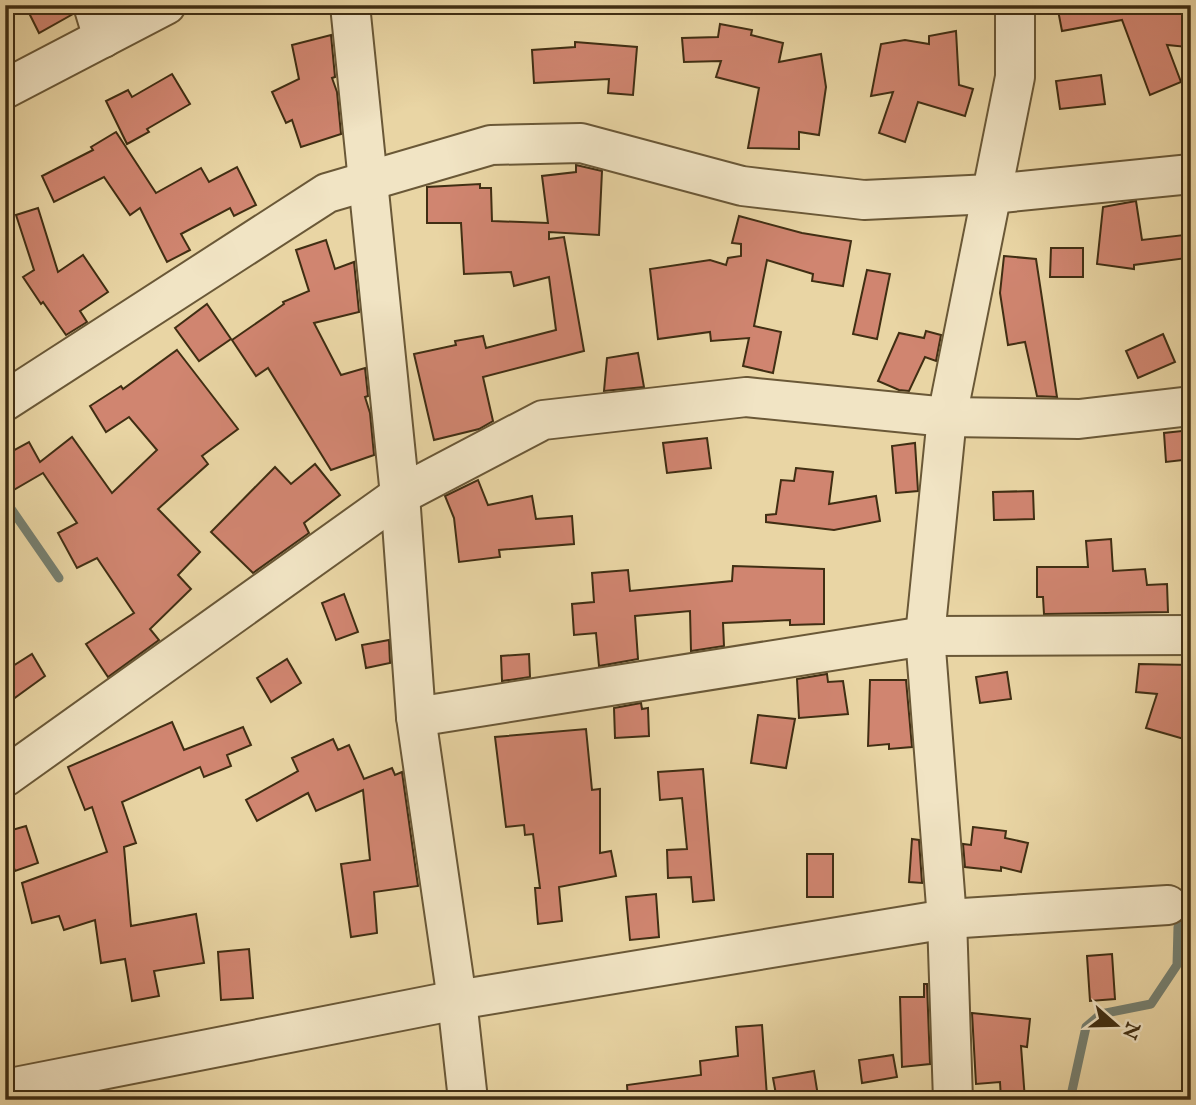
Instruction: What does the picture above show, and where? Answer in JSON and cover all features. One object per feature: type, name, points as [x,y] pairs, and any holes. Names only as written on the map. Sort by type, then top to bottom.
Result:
[{"type":"street","points":[[5,89],[98,22],[166,5]]},
{"type":"street","points":[[350,5],[400,495],[416,717],[457,1000],[468,1100]]},
{"type":"street","points":[[953,1100],[947,919],[925,636],[947,417],[1015,77],[1015,5]]},
{"type":"street","points":[[5,401],[327,193],[491,145],[581,143],[742,186],[864,200],[991,194],[1191,174]]},
{"type":"street","points":[[5,777],[400,495],[543,420],[746,397],[947,417],[1079,419],[1191,406]]},
{"type":"street","points":[[416,717],[925,636],[1191,635]]},
{"type":"street","points":[[5,1089],[457,1000],[947,919],[1168,905]]},
{"type":"building","points":[[25,5],[72,5],[73,14],[39,33]]},
{"type":"building","points":[[1057,5],[1190,5],[1187,47],[1167,45],[1181,82],[1150,95],[1122,20],[1062,31]]},
{"type":"building","points":[[720,24],[752,30],[751,35],[783,43],[779,62],[821,54],[826,87],[819,135],[799,132],[799,149],[748,148],[759,88],[716,77],[721,61],[684,62],[682,38],[718,37]]},
{"type":"building","points":[[956,31],[959,85],[973,89],[965,116],[918,102],[905,142],[879,133],[893,92],[871,96],[881,44],[905,40],[929,44],[929,36]]},
{"type":"building","points":[[331,35],[335,77],[332,78],[337,92],[341,134],[301,147],[292,120],[286,123],[272,92],[299,79],[292,45]]},
{"type":"building","points":[[575,42],[637,47],[633,95],[608,93],[609,79],[534,83],[532,50],[575,47]]},
{"type":"building","points":[[172,74],[190,104],[127,144],[106,101],[128,90],[132,97]]},
{"type":"building","points":[[1101,75],[1105,104],[1060,109],[1056,81]]},
{"type":"building","points":[[116,132],[156,193],[201,168],[209,182],[237,167],[256,205],[234,216],[230,208],[181,234],[190,250],[167,262],[140,208],[130,215],[104,177],[54,202],[42,176],[93,150],[91,147]]},
{"type":"building","points":[[576,165],[602,171],[599,235],[549,232],[549,239],[564,237],[584,351],[483,377],[493,421],[479,429],[434,440],[414,354],[456,345],[455,341],[483,336],[486,348],[556,330],[549,277],[514,286],[511,272],[464,274],[461,223],[427,223],[427,187],[480,184],[480,188],[491,188],[492,221],[548,223],[542,176],[576,172]]},
{"type":"building","points":[[1136,201],[1142,240],[1184,235],[1187,258],[1134,265],[1134,269],[1097,264],[1103,207]]},
{"type":"building","points":[[38,208],[58,272],[83,255],[108,292],[80,311],[87,322],[66,335],[23,277],[34,270],[16,215]]},
{"type":"building","points":[[739,216],[802,233],[851,241],[843,286],[812,281],[813,274],[767,260],[754,326],[781,332],[773,373],[743,366],[749,338],[711,341],[710,332],[658,339],[650,269],[710,260],[726,265],[728,258],[741,256],[741,244],[732,243]]},
{"type":"building","points":[[326,240],[335,269],[354,262],[359,312],[314,323],[341,375],[365,368],[368,396],[365,397],[370,413],[374,455],[331,470],[268,368],[256,376],[232,340],[284,304],[283,302],[309,291],[296,250]]},
{"type":"building","points":[[1051,248],[1083,248],[1083,277],[1050,277]]},
{"type":"building","points":[[1004,256],[1036,259],[1057,397],[1037,396],[1025,342],[1008,345],[1000,293]]},
{"type":"building","points":[[867,270],[890,274],[877,339],[853,334]]},
{"type":"building","points":[[207,304],[231,339],[199,361],[175,328]]},
{"type":"building","points":[[926,331],[941,335],[936,361],[925,357],[909,391],[899,390],[878,381],[899,333],[924,338]]},
{"type":"building","points":[[1163,334],[1175,362],[1138,378],[1126,351]]},
{"type":"building","points":[[177,350],[238,429],[202,456],[208,464],[158,509],[200,552],[178,575],[191,589],[150,629],[159,640],[108,677],[86,644],[134,613],[97,558],[77,568],[58,533],[77,523],[43,473],[5,495],[5,455],[29,442],[40,462],[72,437],[112,493],[157,450],[129,417],[106,432],[90,406],[121,386],[123,389]]},
{"type":"building","points":[[638,353],[644,387],[604,391],[607,358]]},
{"type":"building","points":[[1191,430],[1191,459],[1166,462],[1164,433]]},
{"type":"building","points":[[707,438],[711,468],[667,473],[663,443]]},
{"type":"building","points":[[915,443],[918,491],[896,493],[892,446]]},
{"type":"building","points":[[315,464],[340,495],[304,523],[309,533],[253,573],[211,532],[275,467],[291,484]]},
{"type":"building","points":[[796,468],[833,472],[829,504],[876,496],[880,521],[834,530],[766,522],[766,515],[776,514],[781,480],[794,481]]},
{"type":"building","points":[[478,480],[488,505],[532,496],[536,519],[572,516],[574,544],[499,550],[500,557],[459,562],[454,518],[445,496]]},
{"type":"building","points":[[1033,491],[1034,519],[994,520],[993,492]]},
{"type":"building","points":[[1111,539],[1113,571],[1145,569],[1147,585],[1167,584],[1168,612],[1044,614],[1043,597],[1037,597],[1037,567],[1088,567],[1086,541]]},
{"type":"building","points":[[733,566],[824,569],[824,624],[790,625],[790,620],[723,623],[724,646],[691,651],[690,611],[635,616],[638,659],[599,666],[596,633],[574,635],[572,604],[594,602],[592,573],[628,570],[630,591],[732,581]]},
{"type":"building","points":[[344,594],[358,632],[336,640],[322,603]]},
{"type":"building","points":[[389,640],[390,663],[366,668],[362,645]]},
{"type":"building","points":[[32,654],[45,676],[5,705],[5,671]]},
{"type":"building","points":[[529,654],[530,677],[502,681],[501,656]]},
{"type":"building","points":[[287,659],[301,683],[271,702],[257,678]]},
{"type":"building","points":[[1139,664],[1191,665],[1191,716],[1184,739],[1146,728],[1157,694],[1136,692]]},
{"type":"building","points":[[1007,672],[1011,699],[980,703],[976,677]]},
{"type":"building","points":[[827,674],[828,682],[843,681],[848,714],[799,718],[797,679]]},
{"type":"building","points":[[870,680],[906,680],[912,747],[889,749],[889,744],[868,746]]},
{"type":"building","points":[[641,703],[642,709],[648,708],[649,736],[615,738],[614,708]]},
{"type":"building","points":[[758,715],[795,719],[786,768],[751,763]]},
{"type":"building","points":[[172,722],[184,750],[243,727],[251,745],[227,755],[231,766],[204,777],[200,767],[122,802],[136,843],[124,847],[131,926],[196,914],[204,963],[154,971],[159,996],[132,1001],[125,959],[101,963],[95,920],[64,930],[59,916],[32,923],[22,883],[107,852],[92,807],[85,810],[68,767]]},
{"type":"building","points":[[586,729],[592,790],[600,789],[600,853],[611,851],[616,876],[559,887],[562,921],[538,924],[535,888],[540,888],[533,834],[525,835],[524,825],[506,827],[495,737]]},
{"type":"building","points":[[333,739],[338,750],[349,745],[364,779],[392,768],[395,775],[402,772],[418,886],[374,892],[377,933],[351,937],[341,864],[370,860],[363,790],[316,811],[308,793],[257,821],[246,800],[298,771],[292,758]]},
{"type":"building","points":[[703,769],[714,900],[693,902],[691,877],[668,878],[667,850],[687,849],[682,798],[660,800],[658,772]]},
{"type":"building","points":[[26,826],[38,863],[15,871],[11,859],[5,862],[5,832]]},
{"type":"building","points":[[973,827],[1006,831],[1005,838],[1028,843],[1021,872],[1001,867],[1001,871],[965,867],[963,844],[971,845]]},
{"type":"building","points":[[912,839],[919,840],[922,883],[909,882]]},
{"type":"building","points":[[807,854],[833,854],[833,897],[807,897]]},
{"type":"building","points":[[656,894],[659,937],[630,940],[626,897]]},
{"type":"building","points":[[249,949],[253,998],[221,1000],[218,952]]},
{"type":"building","points":[[1112,954],[1115,999],[1090,1001],[1087,956]]},
{"type":"building","points":[[924,984],[927,984],[930,1064],[902,1067],[900,997],[924,997]]},
{"type":"building","points":[[972,1013],[1030,1019],[1027,1047],[1021,1046],[1025,1100],[1001,1100],[1000,1082],[976,1084]]},
{"type":"building","points":[[762,1025],[767,1097],[750,1100],[628,1100],[627,1085],[701,1075],[700,1061],[738,1056],[736,1027]]},
{"type":"building","points":[[893,1055],[897,1077],[862,1083],[859,1060]]},
{"type":"building","points":[[814,1071],[818,1096],[777,1100],[773,1078]]},
{"type":"waterway","points":[[5,500],[59,578]]},
{"type":"waterway","points":[[1070,1100],[1086,1027],[1101,1014],[1151,1004],[1177,965],[1178,927],[1191,917]]}]
